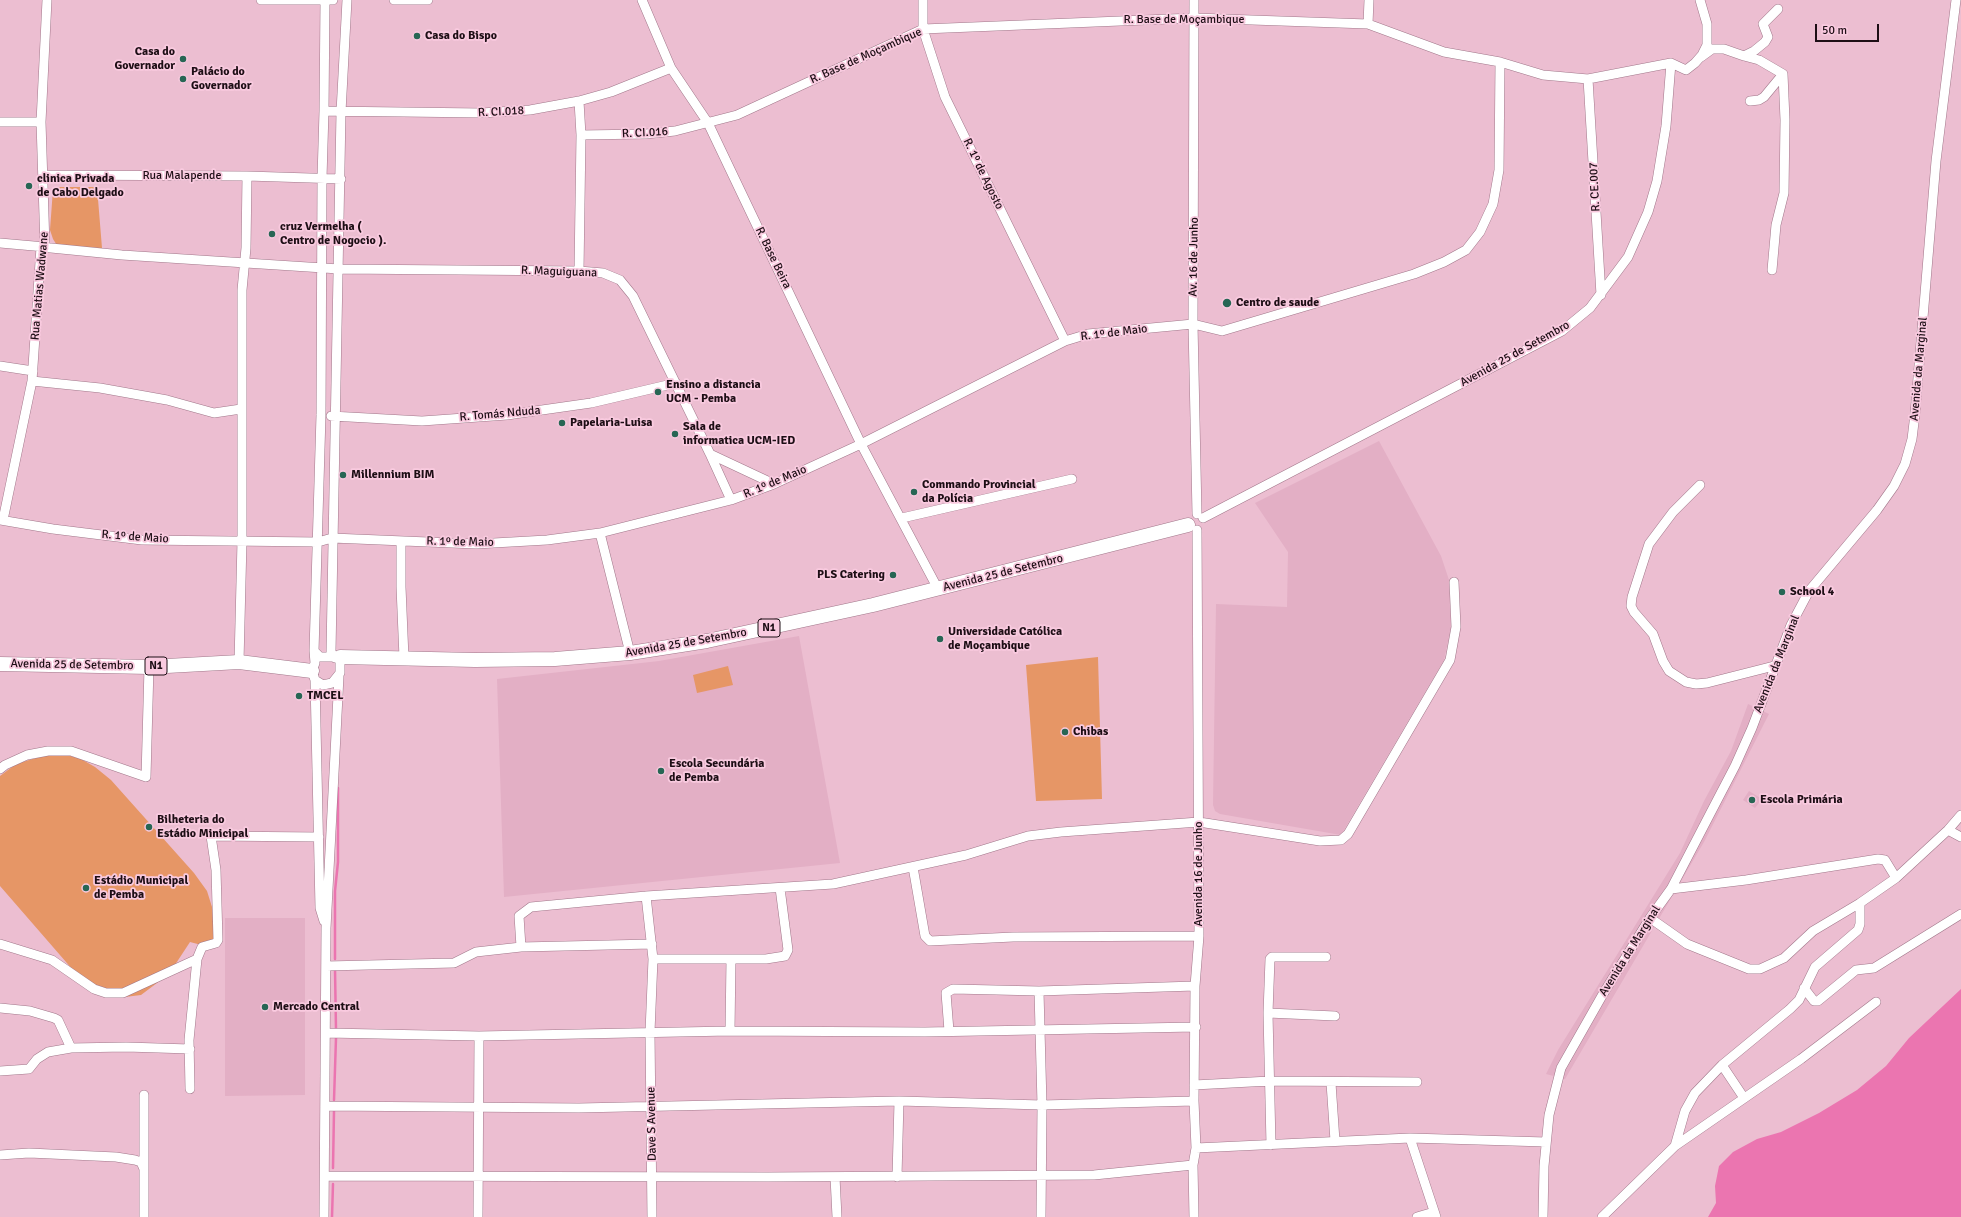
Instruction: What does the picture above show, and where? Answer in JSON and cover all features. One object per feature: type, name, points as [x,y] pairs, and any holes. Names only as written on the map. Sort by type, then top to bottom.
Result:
[{"type":"highway","name":"Avenida 25 de Setembro","points":[[336,655],[475,660],[554,659],[630,653],[707,641],[873,605],[1196,522]]},
{"type":"highway","name":"Avenida 25 de Setembro","points":[[0,664],[149,667],[239,662],[314,676]]},
{"type":"street","name":"Rua Matias Wadwane","points":[[2,520],[33,371],[43,247],[41,122],[47,0]]},
{"type":"street","points":[[261,0],[329,0],[322,178],[321,416],[314,651],[319,800],[320,908],[326,928]]},
{"type":"street","points":[[324,1217],[327,1033],[326,928],[331,800],[339,676],[336,655],[332,538],[339,269],[341,112],[347,0]]},
{"type":"street","points":[[394,0],[428,0]]},
{"type":"street","name":"R. Base Beira","points":[[642,0],[671,68],[708,123],[861,444],[902,518],[938,589]]},
{"type":"street","name":"R. 1º de Agosto","points":[[923,0],[923,29],[945,98],[1065,341]]},
{"type":"street","name":"Av. 16 de Junho","points":[[1194,0],[1195,152],[1193,324],[1196,522]]},
{"type":"street","points":[[1368,24],[1369,0]]},
{"type":"street","points":[[1700,0],[1707,24],[1707,44],[1701,57]]},
{"type":"street","name":"Avenida da Marginal","points":[[1543,1217],[1546,1142],[1549,1115],[1561,1068],[1603,994],[1650,918],[1671,889],[1735,766],[1752,728],[1774,666],[1791,625],[1809,591],[1877,510],[1894,486],[1905,464],[1912,439],[1936,161],[1956,0]]},
{"type":"street","points":[[1744,56],[1754,51],[1765,42],[1768,37],[1763,24],[1778,9]]},
{"type":"street","name":"R. Base de Moçambique","points":[[708,123],[737,115],[923,29],[1194,18],[1368,24],[1444,52],[1500,62],[1543,75],[1588,79],[1671,63]]},
{"type":"street","points":[[1671,63],[1686,70],[1712,49],[1724,49],[1759,60],[1783,74]]},
{"type":"street","name":"R. 1º de Maio","points":[[2,520],[53,529],[142,540],[318,542],[332,538],[476,544],[547,540],[600,533],[731,500],[774,484],[861,444],[1065,341],[1088,334],[1193,324],[1222,331],[1414,274],[1444,262],[1466,250],[1480,232],[1493,204],[1499,170],[1500,62]]},
{"type":"street","name":"Avenida 25 de Setembro","points":[[1196,522],[1562,330],[1590,308],[1628,257],[1648,212],[1657,181],[1666,126],[1671,63]]},
{"type":"street","name":"R. CI.018","points":[[324,111],[481,113],[530,110],[579,101],[611,92],[671,68]]},
{"type":"street","points":[[1750,101],[1759,100],[1764,97],[1783,74]]},
{"type":"street","points":[[1772,270],[1776,225],[1784,193],[1785,120],[1783,74]]},
{"type":"street","name":"R. CE.007","points":[[1588,79],[1601,295]]},
{"type":"street","points":[[579,101],[581,135],[579,271]]},
{"type":"street","points":[[0,122],[41,122]]},
{"type":"street","name":"R. CI.016","points":[[581,135],[646,134],[675,131],[708,123]]},
{"type":"street","name":"Rua Malapende","points":[[43,175],[247,176],[340,179]]},
{"type":"street","points":[[239,662],[242,540],[242,290],[247,176]]},
{"type":"street","name":"R. Maguiguana","points":[[0,243],[122,255],[339,269],[579,271],[603,273],[620,280],[633,296],[731,500]]},
{"type":"street","points":[[0,366],[33,371]]},
{"type":"street","points":[[32,381],[100,388],[167,400],[214,413],[241,409]]},
{"type":"street","name":"R. Tomás Nduda","points":[[321,416],[422,421],[507,415],[591,403],[676,383]]},
{"type":"street","points":[[710,454],[774,484]]},
{"type":"street","points":[[902,518],[1072,479]]},
{"type":"street","points":[[1700,485],[1672,512],[1649,544],[1632,597],[1631,606],[1634,612],[1653,634],[1666,666],[1678,678],[1686,682],[1696,684],[1707,683],[1774,666]]},
{"type":"street","name":"Avenida 16 de Junho","points":[[1194,1217],[1193,1165],[1196,1148],[1194,1101],[1196,1027],[1195,986],[1199,936],[1196,522]]},
{"type":"street","points":[[600,533],[630,653]]},
{"type":"street","points":[[401,541],[404,658]]},
{"type":"street","points":[[521,947],[519,916],[531,907],[646,896],[833,884],[972,853],[1028,836],[1061,832],[1199,822],[1320,841],[1334,842],[1345,838],[1450,660],[1456,627],[1454,582]]},
{"type":"street","points":[[314,651],[320,657],[327,658],[336,655]]},
{"type":"street","points":[[0,769],[5,765],[27,755],[48,751],[71,751],[146,777],[149,667]]},
{"type":"street","points":[[314,676],[323,684],[328,685],[339,676]]},
{"type":"street","points":[[319,800],[331,800]]},
{"type":"street","points":[[1650,918],[1687,944],[1749,969],[1760,970],[1784,958],[1813,931],[1860,903],[1896,878],[1948,830],[1961,815]]},
{"type":"street","points":[[1948,830],[1961,837]]},
{"type":"street","points":[[190,1089],[190,1049],[198,959],[202,947],[216,943],[218,940],[216,870],[211,836],[319,837]]},
{"type":"street","points":[[1671,889],[1746,880],[1878,859],[1885,860],[1896,878]]},
{"type":"street","points":[[913,867],[925,936],[930,941],[1012,937],[1199,936]]},
{"type":"street","points":[[653,959],[766,959],[786,955],[788,950],[780,888]]},
{"type":"street","name":"Dave S Avenue","points":[[646,896],[653,959],[650,1032],[652,1217]]},
{"type":"street","points":[[1675,1146],[1685,1111],[1695,1093],[1722,1065],[1799,1000],[1815,967],[1858,930],[1860,924],[1860,903]]},
{"type":"street","points":[[1804,988],[1814,1001],[1818,1001],[1856,970],[1874,968],[1961,914]]},
{"type":"street","points":[[0,944],[52,960],[94,989],[106,993],[123,993],[198,959]]},
{"type":"street","points":[[326,966],[454,963],[476,952],[521,947],[652,944]]},
{"type":"street","points":[[1271,1145],[1268,1013],[1269,962],[1272,957],[1326,957]]},
{"type":"street","points":[[730,1031],[731,960]]},
{"type":"street","points":[[949,1031],[946,993],[948,991],[1039,991],[1195,986]]},
{"type":"street","points":[[1039,991],[1042,1105],[1041,1217]]},
{"type":"street","points":[[1602,1217],[1675,1146],[1801,1059],[1876,1002]]},
{"type":"street","points":[[0,1008],[30,1011],[58,1020],[71,1048]]},
{"type":"street","points":[[1268,1013],[1335,1016]]},
{"type":"street","points":[[327,1033],[479,1036],[650,1032],[949,1031],[1196,1027]]},
{"type":"street","points":[[478,1217],[479,1036]]},
{"type":"street","points":[[0,1071],[29,1069],[37,1059],[48,1052],[71,1048],[126,1047],[190,1049]]},
{"type":"street","points":[[1722,1065],[1744,1098]]},
{"type":"street","points":[[1194,1085],[1270,1081],[1331,1083],[1418,1082]]},
{"type":"street","points":[[1331,1083],[1335,1141]]},
{"type":"street","points":[[144,1096],[144,1217]]},
{"type":"street","points":[[325,1106],[651,1107],[899,1101],[1042,1105],[1194,1101]]},
{"type":"street","points":[[897,1177],[899,1101]]},
{"type":"street","points":[[1410,1138],[1435,1214],[1417,1217]]},
{"type":"street","points":[[1196,1148],[1410,1138],[1546,1142]]},
{"type":"street","points":[[0,1155],[29,1153],[116,1157],[141,1162],[144,1169]]},
{"type":"street","points":[[325,1176],[897,1177],[1094,1175],[1193,1165]]},
{"type":"street","points":[[835,1177],[837,1217]]},
{"type":"shaded area","points":[[55,187],[97,187],[102,248],[58,247],[50,230],[53,189]]},
{"type":"shaded area","points":[[1379,441],[1441,556],[1449,580],[1451,628],[1444,660],[1341,835],[1220,814],[1215,811],[1213,805],[1216,604],[1287,607],[1288,552],[1255,503]]},
{"type":"shaded area","name":"Escola Secundária de Pemba","points":[[799,636],[840,863],[504,897],[497,679],[659,661]]},
{"type":"shaded area","name":"Chibas","points":[[1098,657],[1102,799],[1036,801],[1026,665]]},
{"type":"shaded area","points":[[728,666],[733,685],[697,693],[693,675]]},
{"type":"shaded area","points":[[1748,704],[1769,714],[1704,842],[1565,1079],[1546,1074],[1558,1050],[1680,853],[1704,801],[1731,751]]},
{"type":"shaded area","points":[[49,754],[67,755],[81,759],[95,767],[111,780],[194,873],[207,891],[217,923],[213,948],[190,942],[169,974],[141,995],[125,997],[86,985],[0,886],[0,776],[16,764]]},
{"type":"shaded area","name":"Escola Primária","points":[[1749,791],[1762,799],[1755,808],[1743,800]]},
{"type":"shaded area","name":"Mercado Central","points":[[225,918],[305,918],[305,1095],[225,1096]]},
{"type":"shaded area","points":[[1961,989],[1961,1217],[1708,1217],[1716,1203],[1715,1186],[1719,1166],[1733,1152],[1757,1139],[1781,1132],[1819,1113],[1857,1090],[1886,1066],[1909,1038]]},
{"type":"waterway","points":[[335,959],[335,891],[338,862],[338,788]]},
{"type":"waterway","points":[[335,969],[336,1030]]},
{"type":"waterway","points":[[334,1100],[336,1038]]},
{"type":"waterway","points":[[333,1168],[334,1111]]},
{"type":"waterway","points":[[332,1217],[333,1184]]},
{"type":"place","name":"Casa do Bispo","points":[[417,36]]},
{"type":"place","name":"Casa do Governador","points":[[183,59]]},
{"type":"place","name":"Palácio do Governador","points":[[183,79]]},
{"type":"place","name":"clinica Privada de Cabo Delgado","points":[[29,186]]},
{"type":"place","name":"cruz Vermelha ( Centro de Nogocio ).","points":[[272,234]]},
{"type":"place","name":"Centro de saude","points":[[1227,303]]},
{"type":"place","name":"Ensino a distancia UCM - Pemba","points":[[658,392]]},
{"type":"place","name":"Papelaria-Luisa","points":[[562,423]]},
{"type":"place","name":"Sala de informatica UCM-IED","points":[[675,434]]},
{"type":"place","name":"Millennium BIM","points":[[343,475]]},
{"type":"place","name":"Commando Provincial da Polícia","points":[[914,492]]},
{"type":"place","name":"PLS Catering","points":[[893,575]]},
{"type":"place","name":"School 4","points":[[1782,592]]},
{"type":"place","name":"Universidade Católica de Moçambique","points":[[940,639]]},
{"type":"place","name":"TMCEL","points":[[299,696]]},
{"type":"place","name":"Chibas","points":[[1065,732]]},
{"type":"place","name":"Escola Secundária de Pemba","points":[[661,771]]},
{"type":"place","name":"Escola Primária","points":[[1752,800]]},
{"type":"place","name":"Bilheteria do Estádio Minicipal","points":[[149,827]]},
{"type":"place","name":"Estádio Municipal de Pemba","points":[[86,888]]},
{"type":"place","name":"Mercado Central","points":[[265,1007]]}]
